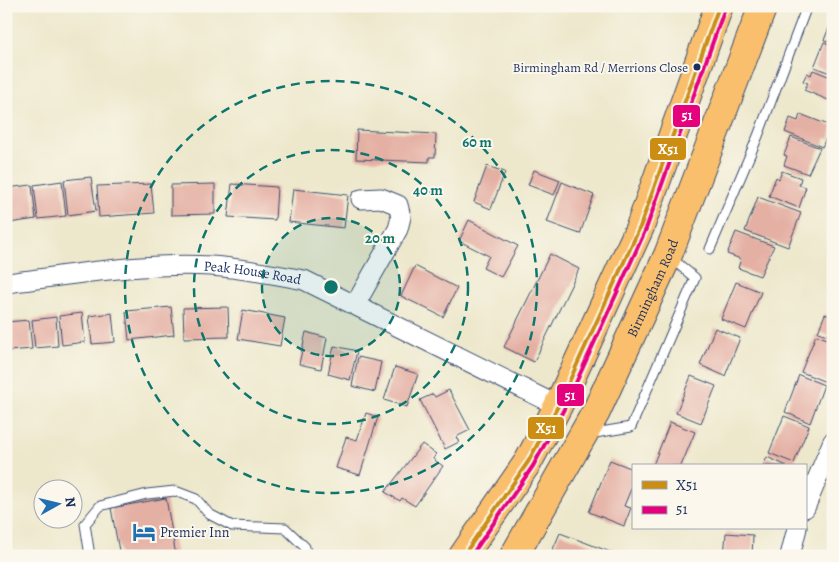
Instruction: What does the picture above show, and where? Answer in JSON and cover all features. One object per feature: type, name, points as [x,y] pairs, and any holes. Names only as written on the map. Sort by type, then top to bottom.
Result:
[{"type":"highway","points":[[463,556],[528,462],[558,406],[640,227],[719,6]]},
{"type":"highway","name":"Birmingham Road","points":[[514,556],[596,412],[668,255],[763,6]]},
{"type":"street","points":[[355,305],[398,229],[400,218],[398,205],[381,198],[361,198]]},
{"type":"street","name":"Peak House Road","points":[[6,283],[136,268],[210,266],[260,271],[304,280],[558,406]]},
{"type":"street","points":[[806,506],[833,441]]},
{"type":"street","points":[[790,556],[796,530]]},
{"type":"lane","points":[[710,249],[758,136],[807,6]]},
{"type":"lane","points":[[584,434],[631,427],[695,278],[668,255]]},
{"type":"lane","points":[[90,556],[85,524],[100,506],[147,494],[175,491],[196,499],[210,514],[232,526],[285,528],[305,547],[306,556]]},
{"type":"building","points":[[831,23],[833,24],[833,44],[824,40]]},
{"type":"building","points":[[824,42],[833,46],[833,74],[814,67]]},
{"type":"building","points":[[813,70],[833,78],[833,102],[804,90],[808,83],[803,81],[807,73],[811,75]]},
{"type":"building","points":[[800,114],[831,126],[833,122],[830,139],[826,138],[822,147],[785,132],[790,118],[798,121]]},
{"type":"building","points":[[357,130],[436,134],[435,157],[429,157],[429,162],[356,159]]},
{"type":"building","points":[[791,137],[820,148],[808,174],[784,165],[787,156],[784,155]]},
{"type":"building","points":[[487,166],[505,172],[491,209],[474,202]]},
{"type":"building","points":[[534,170],[560,180],[554,195],[528,185]]},
{"type":"building","points":[[782,171],[801,178],[799,185],[806,187],[799,208],[769,196],[776,177],[779,179]]},
{"type":"building","points":[[91,177],[96,211],[68,215],[64,180]]},
{"type":"building","points":[[62,181],[66,216],[38,219],[34,185]]},
{"type":"building","points":[[562,182],[594,195],[580,234],[547,222]]},
{"type":"building","points":[[151,184],[154,213],[99,217],[97,186]]},
{"type":"building","points":[[215,184],[215,214],[171,215],[171,185]]},
{"type":"building","points":[[232,184],[277,187],[275,220],[228,217]]},
{"type":"building","points":[[32,185],[36,219],[9,223],[6,188]]},
{"type":"building","points":[[293,189],[348,195],[344,228],[289,222]]},
{"type":"building","points":[[758,197],[801,213],[788,247],[745,231]]},
{"type":"building","points":[[469,220],[518,246],[501,277],[483,268],[489,256],[459,241]]},
{"type":"building","points":[[736,232],[774,246],[760,276],[738,268],[741,259],[727,254]]},
{"type":"building","points":[[550,254],[579,269],[534,362],[504,347]]},
{"type":"building","points":[[415,266],[457,288],[443,317],[401,296]]},
{"type":"building","points":[[736,282],[761,292],[746,329],[721,319]]},
{"type":"building","points":[[171,307],[174,335],[129,340],[126,311]]},
{"type":"building","points":[[228,307],[229,337],[184,338],[183,308]]},
{"type":"building","points":[[243,310],[285,318],[280,346],[238,339]]},
{"type":"building","points":[[82,313],[85,342],[62,345],[59,316]]},
{"type":"building","points":[[112,313],[115,342],[92,344],[89,316]]},
{"type":"building","points":[[825,314],[833,317],[833,337],[818,332]]},
{"type":"building","points":[[56,317],[58,346],[35,348],[32,320]]},
{"type":"building","points":[[29,320],[32,349],[9,351],[6,322]]},
{"type":"building","points":[[715,328],[740,338],[725,376],[700,365]]},
{"type":"building","points":[[306,332],[327,338],[321,369],[299,364]]},
{"type":"building","points":[[816,335],[833,341],[833,365],[826,382],[801,372]]},
{"type":"building","points":[[334,346],[357,351],[350,380],[328,374]]},
{"type":"building","points":[[358,357],[381,362],[375,392],[352,386]]},
{"type":"building","points":[[395,367],[418,374],[407,407],[384,400]]},
{"type":"building","points":[[799,375],[824,385],[810,423],[785,412]]},
{"type":"building","points":[[691,376],[716,386],[701,423],[676,413]]},
{"type":"building","points":[[449,390],[470,430],[456,437],[459,442],[445,449],[420,400],[433,394],[435,397]]},
{"type":"building","points":[[366,413],[378,417],[360,475],[336,468],[346,437],[357,440]]},
{"type":"building","points":[[784,416],[809,426],[794,463],[769,453]]},
{"type":"building","points":[[670,422],[695,432],[682,464],[653,464]]},
{"type":"building","points":[[422,444],[436,454],[433,459],[443,466],[415,506],[402,498],[400,501],[385,492]]},
{"type":"building","points":[[767,457],[783,464],[764,464]]},
{"type":"building","points":[[610,460],[632,469],[632,486],[624,506],[631,508],[624,526],[589,512]]},
{"type":"building","name":"Premier Inn","points":[[166,498],[176,556],[120,556],[111,508]]},
{"type":"building","points":[[560,533],[621,556],[550,556]]},
{"type":"building","points":[[726,533],[753,535],[752,556],[724,556]]},
{"type":"transit line","name":"X51","points":[[463,556],[528,462],[558,406],[640,227],[719,6]]},
{"type":"transit line","name":"51","points":[[471,556],[533,466],[564,409],[646,229],[725,8]]},
{"type":"place","name":"Birmingham Rd / Merrions Close","points":[[697,67]]},
{"type":"place","name":"Premier Inn","points":[[144,532]]}]
